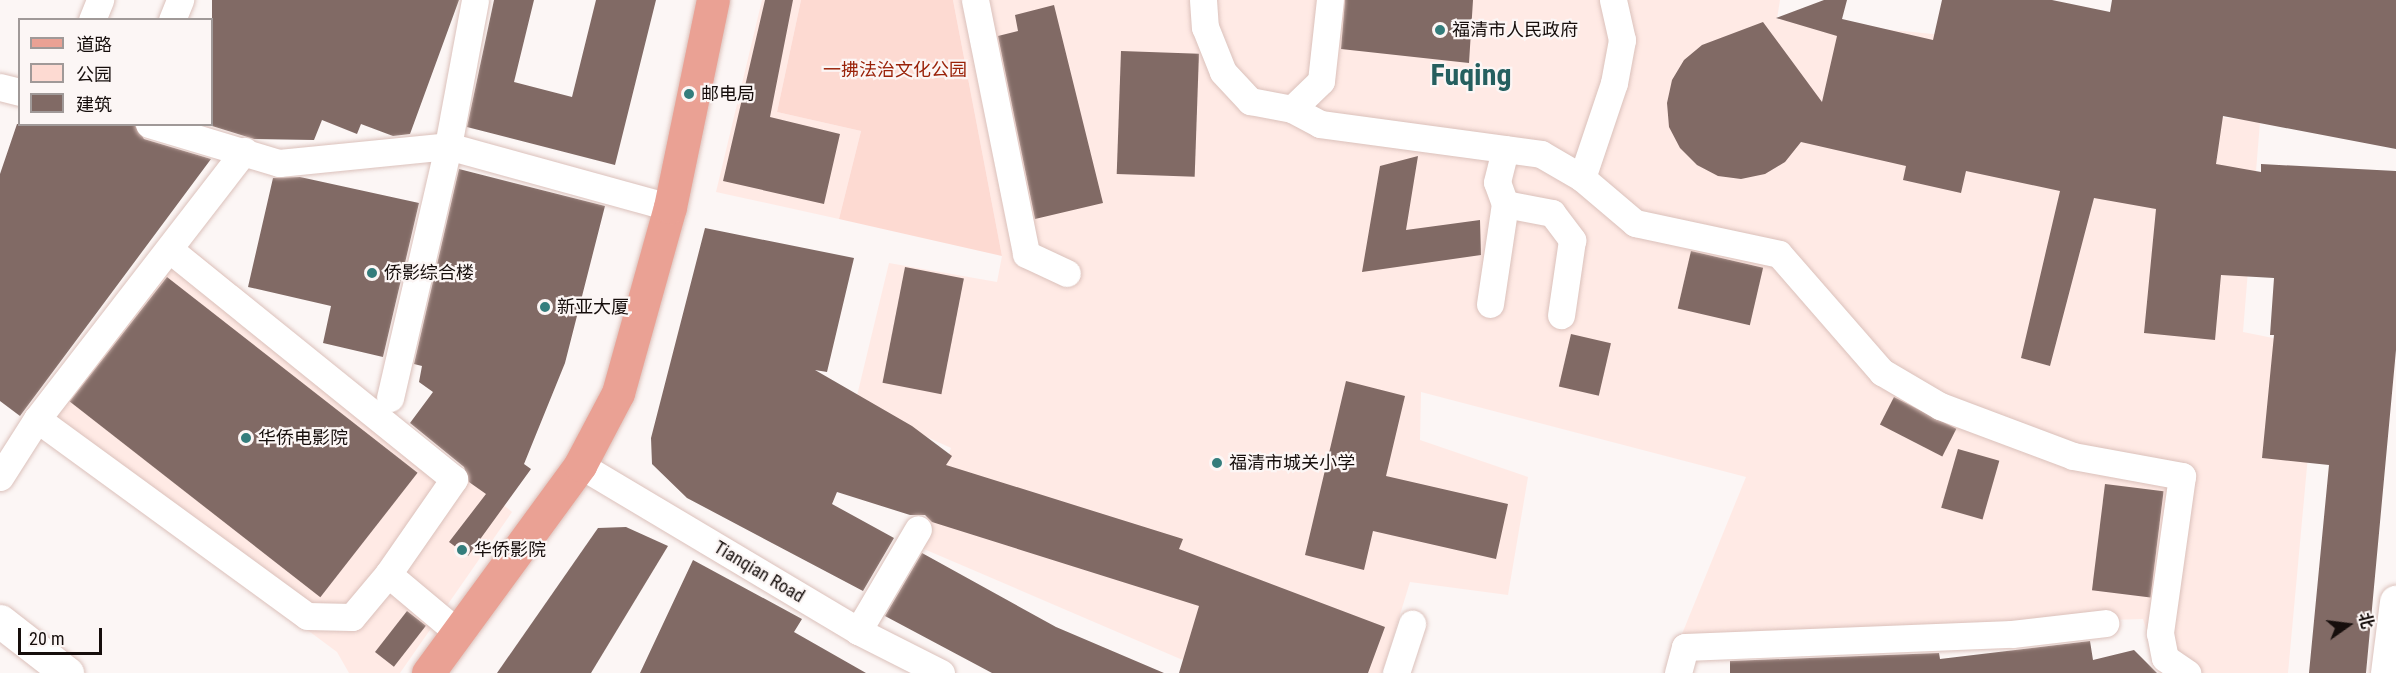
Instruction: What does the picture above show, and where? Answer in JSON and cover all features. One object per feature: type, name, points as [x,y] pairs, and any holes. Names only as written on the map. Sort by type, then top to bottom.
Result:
[{"type":"main road","points":[[428,673],[456,631],[580,465],[618,393],[670,207],[713,0]]},
{"type":"street","points":[[93,18],[100,0]]},
{"type":"street","points":[[173,18],[180,0]]},
{"type":"street","points":[[390,398],[448,146],[475,0]]},
{"type":"street","points":[[975,0],[1026,255],[1066,273]]},
{"type":"street","points":[[1203,0],[1205,27],[1223,72],[1250,101],[1292,109],[1320,124],[1541,154],[1582,178],[1635,223],[1779,254],[1882,372],[1940,406],[2073,456],[2182,476],[2160,633],[2165,658],[2187,673]]},
{"type":"street","points":[[1292,109],[1321,81],[1330,0]]},
{"type":"street","points":[[1582,178],[1616,72],[1622,40],[1613,0]]},
{"type":"street","points":[[0,87],[18,92]]},
{"type":"street","points":[[156,126],[279,163],[448,146],[670,207]]},
{"type":"street","points":[[1490,304],[1505,204],[1497,182],[1505,149]]},
{"type":"street","points":[[0,477],[37,419],[171,251],[244,151]]},
{"type":"street","points":[[1505,204],[1552,213],[1572,240],[1560,315]]},
{"type":"street","points":[[37,419],[307,616],[352,617],[388,574],[454,479],[171,251]]},
{"type":"street","name":"Tianqian Road","points":[[580,465],[858,631],[940,673]]},
{"type":"street","points":[[858,631],[918,529]]},
{"type":"street","points":[[388,574],[456,631]]},
{"type":"street","points":[[2387,673],[2396,602]]},
{"type":"street","points":[[0,621],[67,673]]},
{"type":"street","points":[[1678,673],[1685,647],[2013,634],[2105,623]]},
{"type":"street","points":[[1396,673],[1412,624]]},
{"type":"shaded area","points":[[762,0],[801,0],[777,112],[861,131],[839,219],[716,192]]},
{"type":"shaded area","points":[[953,0],[1780,0],[1777,19],[2077,48],[2074,98],[2260,122],[2243,332],[2318,347],[2288,673],[2160,673],[2143,619],[1682,634],[1746,477],[1421,392],[1420,440],[1528,477],[1508,595],[1410,582],[1382,673],[1213,673],[917,546],[951,448],[855,404],[889,263],[997,282],[1002,256]]},
{"type":"shaded area","points":[[186,244],[512,512],[400,673],[349,673],[337,652],[44,434]]},
{"type":"green space","name":"一拂法治文化公园","points":[[801,0],[953,0],[1002,256],[839,219],[861,131],[777,112]]},
{"type":"building","points":[[212,0],[459,0],[410,134],[393,136],[361,124],[357,134],[322,120],[314,140],[254,139],[212,126]]},
{"type":"building","points":[[494,0],[534,0],[514,82],[572,97],[596,0],[656,0],[615,165],[467,127]]},
{"type":"building","points":[[765,0],[793,0],[770,117],[840,134],[824,204],[723,181]]},
{"type":"building","points":[[1345,0],[1473,0],[1469,63],[1341,49]]},
{"type":"building","points":[[1824,0],[1847,0],[1842,19],[1933,40],[1942,0],[2052,0],[2110,12],[2112,0],[2396,0],[2396,149],[2223,116],[2216,164],[2261,172],[2261,164],[2396,171],[2396,350],[2366,673],[2309,673],[2329,465],[2262,458],[2274,335],[2270,335],[2274,278],[2221,275],[2215,340],[2144,333],[2156,209],[2094,198],[2050,366],[2021,358],[2060,191],[1966,171],[1961,193],[1903,180],[1906,166],[1801,142],[1785,162],[1765,174],[1741,179],[1718,176],[1697,165],[1680,148],[1669,127],[1667,103],[1672,80],[1684,60],[1702,45],[1763,22],[1822,102],[1837,36],[1776,18]]},
{"type":"building","points":[[1054,5],[1103,203],[1035,219],[998,36],[1018,31],[1015,15]]},
{"type":"building","points":[[1121,51],[1199,54],[1195,177],[1117,174]]},
{"type":"building","points":[[17,124],[18,126],[135,126],[144,139],[211,159],[20,416],[0,401],[0,174]]},
{"type":"building","points":[[1418,156],[1406,230],[1480,220],[1481,255],[1362,272],[1380,166]]},
{"type":"building","name":"新亚大厦","points":[[459,169],[605,206],[565,363],[524,464],[531,469],[468,556],[449,542],[486,494],[469,482],[464,467],[410,423],[433,392],[419,382],[422,366],[414,364]]},
{"type":"building","points":[[300,177],[419,203],[383,357],[323,343],[331,306],[248,287],[273,178]]},
{"type":"building","points":[[705,228],[854,258],[827,372],[815,370],[912,426],[952,456],[946,465],[1183,539],[1179,549],[1385,627],[1368,673],[1179,673],[1199,606],[932,522],[925,515],[910,515],[837,492],[832,504],[894,538],[863,591],[687,498],[652,464],[651,438]]},
{"type":"building","points":[[1691,251],[1763,268],[1750,325],[1678,308]]},
{"type":"building","points":[[905,267],[964,278],[941,394],[882,383]]},
{"type":"building","name":"华侨电影院","points":[[167,277],[418,473],[320,597],[70,402]]},
{"type":"building","points":[[1571,334],[1611,343],[1599,396],[1559,387]]},
{"type":"building","points":[[1346,381],[1405,396],[1386,476],[1508,504],[1496,559],[1373,531],[1364,570],[1305,555]]},
{"type":"building","points":[[1894,397],[1956,429],[1942,456],[1880,425]]},
{"type":"building","points":[[1958,449],[1999,461],[1983,519],[1941,508]]},
{"type":"building","points":[[2105,484],[2164,491],[2151,597],[2092,590]]},
{"type":"building","points":[[626,527],[668,546],[591,673],[497,673],[598,528]]},
{"type":"building","points":[[922,553],[1056,627],[1164,673],[992,673],[885,616]]},
{"type":"building","points":[[693,560],[802,619],[794,632],[866,673],[640,673]]},
{"type":"building","points":[[407,611],[426,626],[394,667],[375,652]]},
{"type":"building","points":[[2090,641],[2093,660],[2134,650],[2157,673],[1730,673],[1730,661],[1939,653],[1940,659]]},
{"type":"place","name":"福清市人民政府","points":[[1440,30]]},
{"type":"place","name":"邮电局","points":[[689,94]]},
{"type":"place","name":"侨影综合楼","points":[[372,273]]},
{"type":"place","name":"新亚大厦","points":[[545,307]]},
{"type":"place","name":"华侨电影院","points":[[246,438]]},
{"type":"place","name":"福清市城关小学","points":[[1217,463]]},
{"type":"place","name":"华侨影院","points":[[462,550]]},
{"type":"district","name":"Fuqing","points":[[1471,75]]}]
